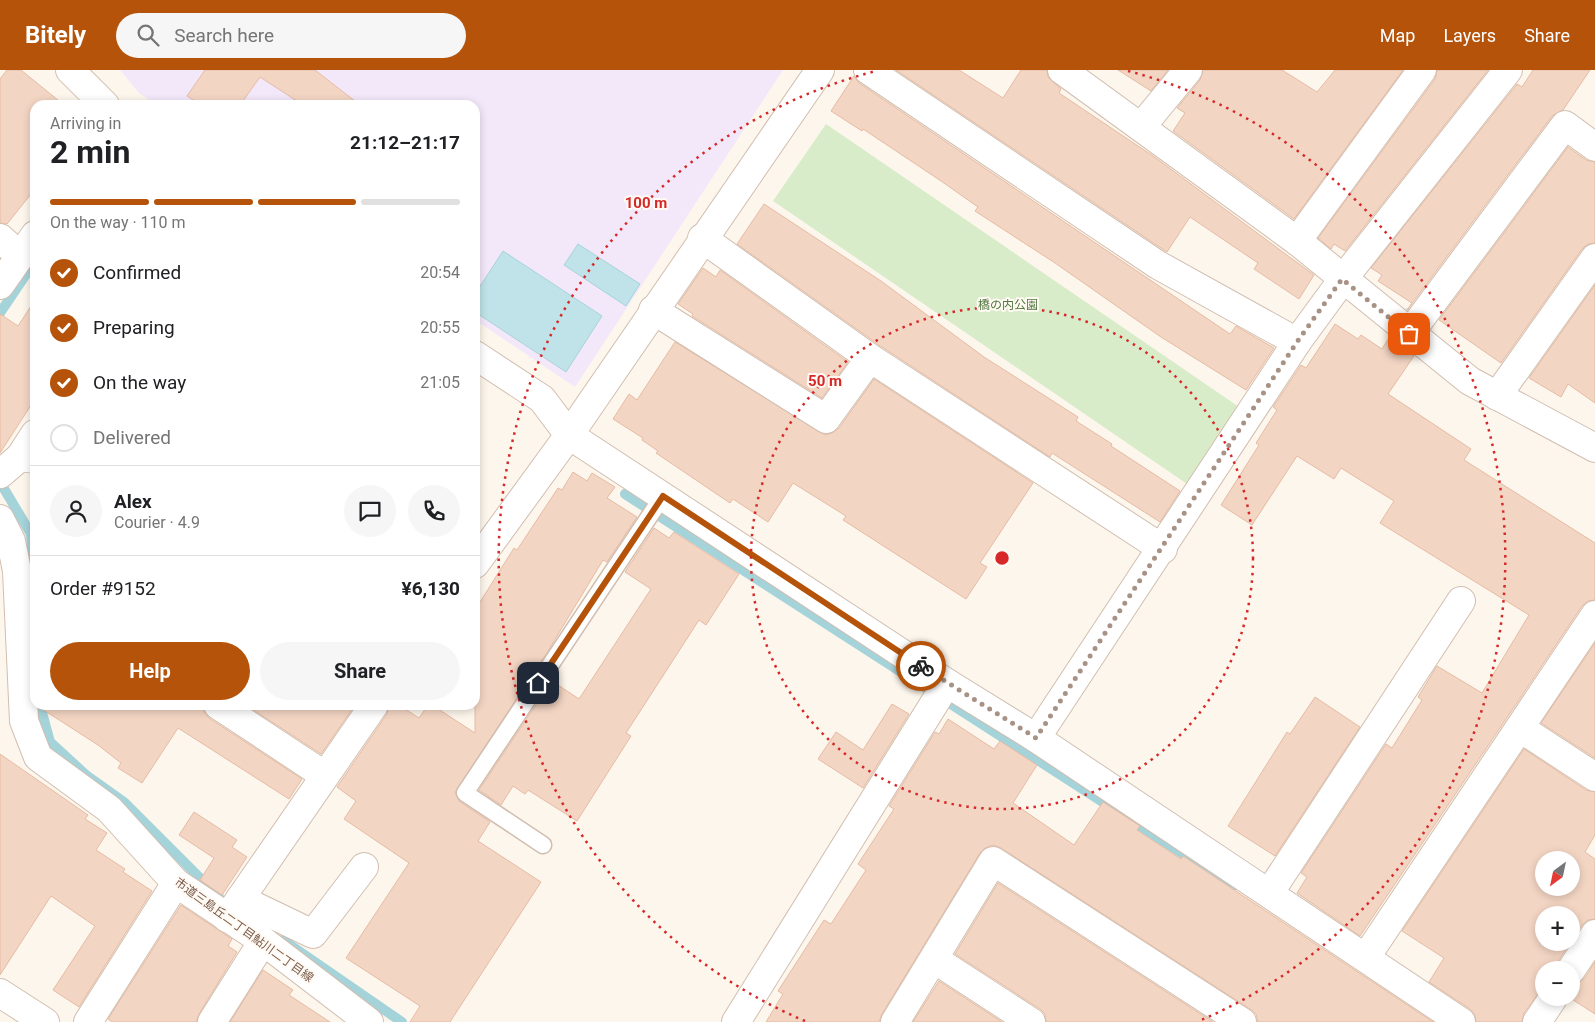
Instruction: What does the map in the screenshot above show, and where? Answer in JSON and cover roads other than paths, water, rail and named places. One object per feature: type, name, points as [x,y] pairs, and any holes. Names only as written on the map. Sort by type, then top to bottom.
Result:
[{"type":"street","points":[[70,70],[100,100]]},
{"type":"street","points":[[480,557],[569,435],[702,238],[820,70]]},
{"type":"street","points":[[868,70],[1158,265],[1297,342]]},
{"type":"street","points":[[1062,70],[1297,240],[1409,334],[1470,381],[1595,448]]},
{"type":"street","points":[[1141,127],[1188,70]]},
{"type":"street","points":[[1297,240],[1422,70]]},
{"type":"street","points":[[1036,738],[1163,549],[1297,342],[1342,279],[1508,70]]},
{"type":"street","points":[[1409,334],[1565,124],[1595,147]]},
{"type":"street","points":[[0,238],[27,245],[0,285]]},
{"type":"street","points":[[702,238],[870,358],[1163,549]]},
{"type":"street","points":[[1497,396],[1595,258]]},
{"type":"street","points":[[653,310],[826,419],[870,358]]},
{"type":"street","points":[[480,358],[542,399],[569,435],[947,683],[1036,738],[1270,892],[1461,1022]]},
{"type":"street","points":[[18,463],[30,443]]},
{"type":"street","name":"市道三島丘二丁目鮎川二丁目線","points":[[0,518],[26,577],[24,721],[38,757],[109,809],[176,883],[233,908],[263,941],[369,1022]]},
{"type":"street","points":[[1270,892],[1461,601]]},
{"type":"street","points":[[1366,957],[1595,615]]},
{"type":"street","points":[[736,1022],[947,683]]},
{"type":"street","points":[[226,710],[324,775]]},
{"type":"street","points":[[364,867],[313,934],[233,908],[370,710]]},
{"type":"street","points":[[1520,728],[1595,777]]},
{"type":"street","points":[[895,1022],[993,861],[1242,1022]]},
{"type":"street","points":[[88,1022],[176,883]]},
{"type":"street","points":[[1577,961],[1595,934]]},
{"type":"street","points":[[212,1022],[263,941]]},
{"type":"street","points":[[934,959],[1031,1022]]},
{"type":"street","points":[[0,993],[45,1022]]},
{"type":"street","points":[[1537,1022],[1548,1006]]},
{"type":"lane","points":[[543,845],[465,793],[663,496]]},
{"type":"water","points":[[578,244],[640,284],[626,306],[564,265]]},
{"type":"water","points":[[503,251],[602,316],[566,372],[480,315],[480,286]]},
{"type":"waterway","points":[[0,313],[30,268]]},
{"type":"waterway","points":[[0,482],[30,532]]},
{"type":"waterway","points":[[625,494],[1233,886]]},
{"type":"waterway","points":[[41,710],[50,742],[86,775],[124,802],[219,897]]},
{"type":"waterway","points":[[283,940],[402,1022]]},
{"type":"park label","name":"橋の内公園","points":[[1008,305]]}]
